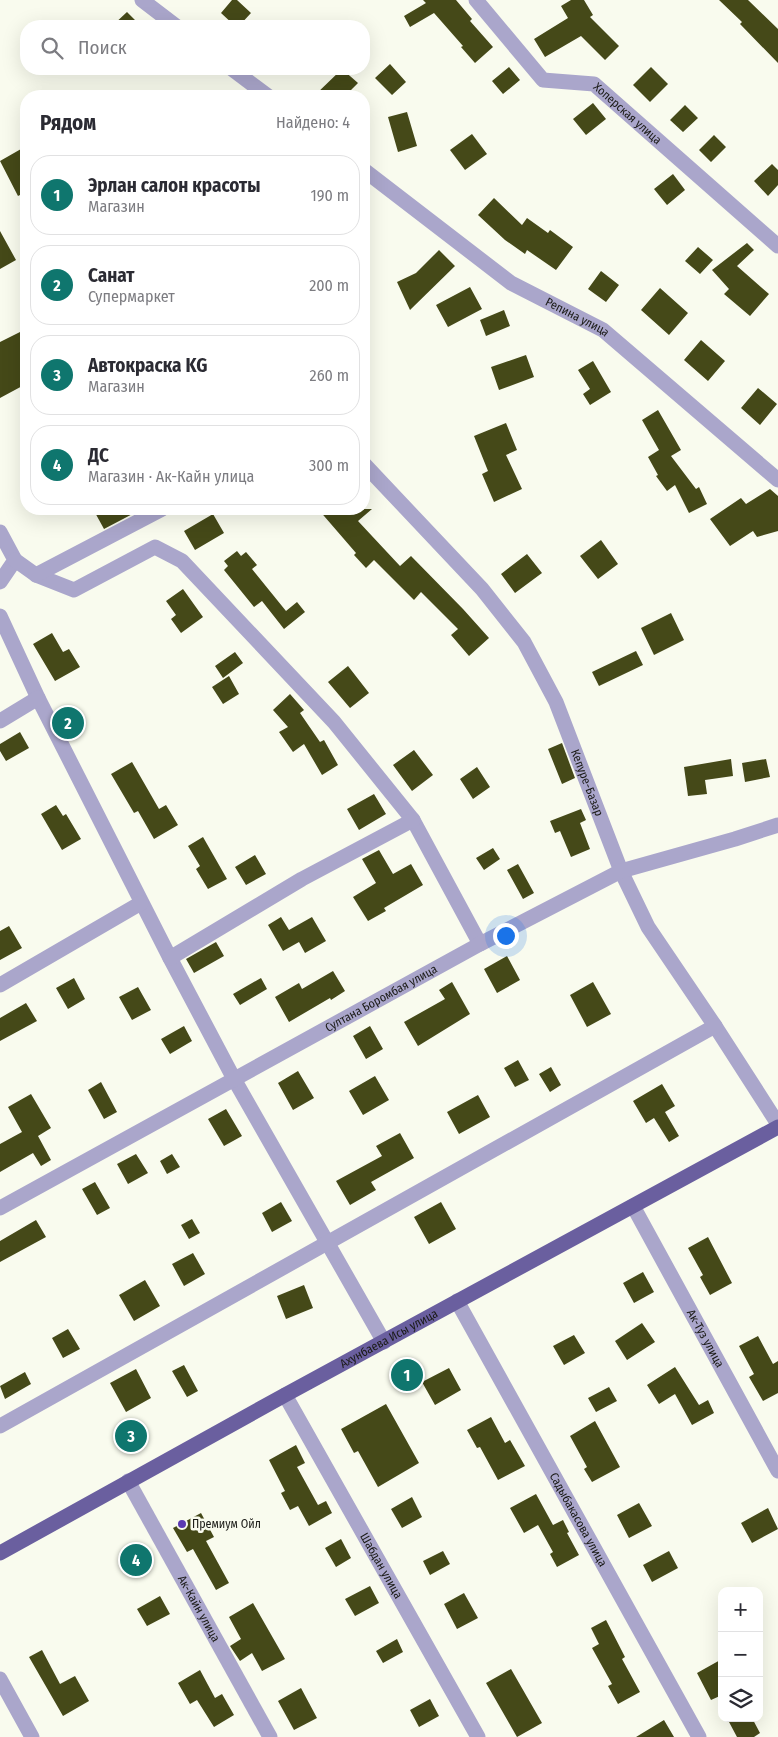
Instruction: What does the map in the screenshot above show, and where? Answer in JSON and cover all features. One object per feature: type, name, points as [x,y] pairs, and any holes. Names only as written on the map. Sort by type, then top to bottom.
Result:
[{"type":"main road","name":"Ахунбаева Исы улица","points":[[0,1553],[778,1126]]},
{"type":"street","points":[[142,0],[168,20]]},
{"type":"street","name":"Хоперская улица","points":[[476,0],[543,80],[594,84],[778,246]]},
{"type":"street","points":[[240,75],[260,90]]},
{"type":"street","name":"Репина улица","points":[[370,175],[511,282],[603,330],[778,480]]},
{"type":"street","name":"Кепуре-Базар","points":[[370,470],[482,588],[524,642],[556,702],[621,871],[648,927],[715,1026],[778,1126]]},
{"type":"street","points":[[36,575],[151,515]]},
{"type":"street","points":[[0,532],[15,560],[36,575],[74,590],[155,547],[182,561],[334,722],[413,820],[480,944]]},
{"type":"street","points":[[0,582],[15,560]]},
{"type":"street","points":[[0,616],[38,698],[170,958],[234,1079],[384,1342]]},
{"type":"street","points":[[0,721],[38,698]]},
{"type":"street","points":[[170,958],[302,879],[413,820]]},
{"type":"street","name":"Султана Боромбая улица","points":[[0,1208],[480,944],[621,871],[735,839],[778,824]]},
{"type":"street","points":[[0,985],[141,903]]},
{"type":"street","points":[[0,1426],[715,1026]]},
{"type":"street","name":"Ак-Туз улица","points":[[632,1206],[778,1471]]},
{"type":"street","name":"Садыбакасова улица","points":[[457,1302],[698,1737]]},
{"type":"street","name":"Шабдан улица","points":[[285,1395],[478,1737]]},
{"type":"street","name":"Ак-Кайн улица","points":[[128,1482],[270,1737]]},
{"type":"street","points":[[0,1679],[32,1737]]},
{"type":"building","points":[[232,0],[237,0],[251,13],[245,20],[229,20],[221,13]]},
{"type":"building","points":[[423,0],[456,0],[472,19],[470,21],[493,47],[475,63],[461,47],[463,46],[434,13],[410,27],[404,16],[426,3]]},
{"type":"building","points":[[571,0],[584,0],[593,15],[590,17],[619,46],[605,60],[581,36],[545,57],[534,39],[568,18],[561,6]]},
{"type":"building","points":[[719,0],[748,0],[778,29],[778,63],[740,24],[742,22]]},
{"type":"building","points":[[127,12],[135,20],[118,20]]},
{"type":"building","points":[[390,64],[406,82],[392,95],[375,78]]},
{"type":"building","points":[[509,67],[520,80],[503,94],[492,81]]},
{"type":"building","points":[[651,67],[668,84],[650,102],[633,85]]},
{"type":"building","points":[[336,75],[349,75],[358,83],[351,90],[320,90]]},
{"type":"building","points":[[593,103],[606,119],[586,135],[573,119]]},
{"type":"building","points":[[685,105],[698,118],[683,132],[670,120]]},
{"type":"building","points":[[407,112],[417,146],[398,152],[388,117]]},
{"type":"building","points":[[472,134],[487,154],[465,170],[450,150]]},
{"type":"building","points":[[714,135],[726,147],[711,162],[699,150]]},
{"type":"building","points":[[20,150],[20,195],[18,196],[0,161]]},
{"type":"building","points":[[772,164],[778,170],[778,185],[768,196],[754,181]]},
{"type":"building","points":[[673,174],[685,190],[667,205],[654,189]]},
{"type":"building","points":[[494,198],[522,225],[527,218],[548,233],[550,230],[573,247],[556,270],[527,250],[525,254],[505,240],[478,215]]},
{"type":"building","points":[[0,231],[16,260],[0,269]]},
{"type":"building","points":[[747,243],[754,250],[737,266],[769,294],[750,316],[724,294],[729,289],[712,270]]},
{"type":"building","points":[[698,247],[713,260],[700,274],[685,261]]},
{"type":"building","points":[[439,250],[455,266],[410,310],[397,282],[416,273]]},
{"type":"building","points":[[601,271],[619,285],[606,302],[588,289]]},
{"type":"building","points":[[470,287],[482,309],[448,327],[436,305]]},
{"type":"building","points":[[660,288],[688,313],[669,335],[641,310]]},
{"type":"building","points":[[504,310],[510,326],[486,336],[480,320]]},
{"type":"building","points":[[20,332],[20,387],[0,398],[0,342]]},
{"type":"building","points":[[701,340],[725,361],[708,381],[684,360]]},
{"type":"building","points":[[526,355],[534,377],[499,390],[491,367]]},
{"type":"building","points":[[593,361],[611,392],[590,405],[583,394],[590,389],[578,370]]},
{"type":"building","points":[[758,388],[777,404],[760,425],[741,408]]},
{"type":"building","points":[[658,410],[681,450],[671,456],[696,489],[699,487],[707,504],[689,513],[675,485],[667,491],[656,476],[658,475],[648,457],[659,450],[642,420]]},
{"type":"building","points":[[506,423],[517,450],[506,455],[522,489],[494,502],[482,474],[488,471],[474,436]]},
{"type":"building","points":[[770,489],[778,496],[778,531],[757,537],[753,531],[730,546],[710,519],[741,498],[746,504]]},
{"type":"building","points":[[96,515],[131,515],[104,529]]},
{"type":"building","points":[[214,515],[224,533],[195,550],[184,531]]},
{"type":"building","points":[[323,515],[365,515],[358,521],[400,566],[411,556],[489,638],[469,656],[451,635],[458,629],[421,592],[414,600],[374,560],[366,568],[354,555],[356,553]]},
{"type":"building","points":[[601,540],[618,564],[598,579],[580,556]]},
{"type":"building","points":[[237,551],[241,556],[246,552],[257,565],[252,569],[286,611],[297,602],[305,612],[284,629],[262,601],[254,607],[224,570],[228,566],[224,561]]},
{"type":"building","points":[[527,554],[542,573],[515,593],[501,574]]},
{"type":"building","points":[[183,589],[203,617],[181,633],[171,619],[176,615],[166,601]]},
{"type":"building","points":[[671,613],[684,640],[654,655],[641,628]]},
{"type":"building","points":[[52,633],[63,652],[69,649],[80,667],[55,681],[33,644]]},
{"type":"building","points":[[636,651],[643,665],[599,686],[592,672]]},
{"type":"building","points":[[235,652],[243,663],[223,678],[215,666]]},
{"type":"building","points":[[348,666],[369,693],[350,708],[328,682]]},
{"type":"building","points":[[229,676],[239,694],[223,704],[212,687]]},
{"type":"building","points":[[290,694],[304,710],[300,713],[320,742],[324,740],[338,765],[322,775],[304,744],[293,752],[279,732],[288,727],[273,710]]},
{"type":"building","points":[[20,732],[29,748],[6,761],[0,751],[0,744]]},
{"type":"building","points":[[562,743],[575,778],[562,784],[548,749]]},
{"type":"building","points":[[414,750],[433,775],[412,791],[393,765]]},
{"type":"building","points":[[731,759],[733,776],[705,780],[707,794],[688,796],[684,767]]},
{"type":"building","points":[[766,759],[770,777],[745,782],[742,763]]},
{"type":"building","points":[[132,762],[159,809],[166,805],[178,825],[154,839],[138,811],[134,813],[111,774]]},
{"type":"building","points":[[477,767],[490,787],[473,799],[460,779]]},
{"type":"building","points":[[374,794],[386,814],[359,830],[347,809]]},
{"type":"building","points":[[56,805],[63,816],[66,814],[81,839],[62,850],[41,814]]},
{"type":"building","points":[[581,809],[586,820],[580,823],[590,849],[571,857],[560,831],[555,833],[550,821]]},
{"type":"building","points":[[203,837],[227,879],[208,889],[196,869],[200,866],[188,846]]},
{"type":"building","points":[[493,848],[500,859],[484,870],[476,858]]},
{"type":"building","points":[[379,850],[393,874],[411,864],[423,885],[384,908],[386,911],[368,921],[353,897],[376,883],[362,859]]},
{"type":"building","points":[[255,855],[266,874],[246,885],[235,867]]},
{"type":"building","points":[[518,864],[534,893],[523,899],[507,870]]},
{"type":"building","points":[[281,917],[289,930],[312,917],[326,941],[305,953],[299,942],[283,951],[268,925]]},
{"type":"building","points":[[9,926],[22,948],[0,960],[0,931]]},
{"type":"building","points":[[216,942],[224,956],[194,973],[186,959]]},
{"type":"building","points":[[507,956],[520,980],[497,993],[484,969]]},
{"type":"building","points":[[333,971],[345,991],[289,1022],[275,997],[299,983],[302,989]]},
{"type":"building","points":[[74,978],[85,999],[68,1009],[56,988]]},
{"type":"building","points":[[261,978],[267,989],[240,1005],[233,994]]},
{"type":"building","points":[[452,982],[470,1014],[418,1046],[404,1022],[445,999],[439,990]]},
{"type":"building","points":[[593,982],[611,1014],[587,1027],[570,995]]},
{"type":"building","points":[[138,987],[151,1010],[132,1020],[119,997]]},
{"type":"building","points":[[26,1003],[37,1021],[0,1041],[0,1018]]},
{"type":"building","points":[[184,1026],[192,1041],[170,1054],[161,1039]]},
{"type":"building","points":[[370,1026],[383,1049],[366,1059],[353,1036]]},
{"type":"building","points":[[518,1060],[529,1080],[515,1087],[504,1068]]},
{"type":"building","points":[[551,1067],[561,1085],[550,1092],[539,1074]]},
{"type":"building","points":[[298,1071],[314,1098],[293,1110],[278,1083]]},
{"type":"building","points":[[375,1076],[389,1100],[363,1115],[349,1091]]},
{"type":"building","points":[[101,1082],[117,1112],[104,1119],[88,1090]]},
{"type":"building","points":[[662,1084],[675,1106],[665,1112],[679,1136],[669,1142],[654,1118],[646,1123],[633,1101]]},
{"type":"building","points":[[31,1094],[51,1128],[38,1136],[51,1160],[41,1166],[33,1153],[0,1172],[0,1144],[22,1132],[8,1107]]},
{"type":"building","points":[[478,1095],[490,1117],[459,1134],[447,1112]]},
{"type":"building","points":[[226,1109],[242,1136],[224,1146],[208,1119]]},
{"type":"building","points":[[400,1133],[414,1158],[371,1182],[376,1190],[350,1205],[336,1181],[382,1156],[376,1146]]},
{"type":"building","points":[[136,1154],[148,1173],[128,1184],[117,1164]]},
{"type":"building","points":[[172,1154],[180,1167],[167,1174],[160,1161]]},
{"type":"building","points":[[95,1182],[110,1208],[97,1215],[82,1189]]},
{"type":"building","points":[[281,1202],[292,1221],[272,1232],[262,1213]]},
{"type":"building","points":[[441,1202],[456,1229],[429,1244],[414,1217]]},
{"type":"building","points":[[192,1219],[200,1233],[189,1239],[181,1225]]},
{"type":"building","points":[[36,1220],[46,1237],[0,1262],[0,1241]]},
{"type":"building","points":[[708,1237],[732,1283],[710,1295],[700,1277],[703,1275],[688,1248]]},
{"type":"building","points":[[193,1253],[205,1274],[184,1286],[172,1264]]},
{"type":"building","points":[[643,1272],[654,1292],[634,1303],[623,1283]]},
{"type":"building","points":[[145,1280],[160,1306],[134,1321],[119,1295]]},
{"type":"building","points":[[304,1285],[313,1308],[286,1319],[277,1296]]},
{"type":"building","points":[[642,1323],[655,1342],[627,1360],[615,1341]]},
{"type":"building","points":[[68,1329],[80,1349],[63,1358],[52,1338]]},
{"type":"building","points":[[574,1335],[585,1353],[564,1365],[553,1346]]},
{"type":"building","points":[[758,1336],[773,1364],[778,1361],[778,1393],[763,1401],[749,1377],[754,1374],[739,1346]]},
{"type":"building","points":[[184,1365],[198,1391],[187,1397],[172,1371]]},
{"type":"building","points":[[412,1365],[419,1376],[401,1385],[395,1374]]},
{"type":"building","points":[[675,1367],[699,1405],[708,1400],[714,1413],[692,1425],[675,1394],[659,1404],[647,1385]]},
{"type":"building","points":[[449,1368],[461,1390],[435,1405],[422,1382]]},
{"type":"building","points":[[136,1369],[151,1398],[126,1412],[110,1383]]},
{"type":"building","points":[[25,1372],[31,1384],[5,1399],[0,1386]]},
{"type":"building","points":[[609,1387],[617,1401],[596,1412],[588,1398]]},
{"type":"building","points":[[386,1404],[419,1463],[378,1487],[358,1451],[354,1453],[341,1429]]},
{"type":"building","points":[[491,1417],[505,1443],[510,1440],[525,1466],[498,1480],[480,1447],[477,1448],[467,1430]]},
{"type":"building","points":[[595,1421],[620,1467],[592,1482],[584,1469],[587,1467],[570,1436]]},
{"type":"building","points":[[296,1445],[305,1463],[297,1467],[318,1505],[326,1501],[332,1513],[309,1526],[298,1506],[290,1510],[281,1493],[285,1491],[269,1460]]},
{"type":"building","points":[[536,1494],[553,1525],[563,1520],[569,1532],[567,1533],[579,1555],[557,1567],[550,1554],[553,1552],[538,1525],[524,1533],[510,1508]]},
{"type":"building","points":[[412,1497],[422,1517],[402,1528],[391,1509]]},
{"type":"building","points":[[639,1503],[652,1526],[629,1538],[617,1515]]},
{"type":"building","points":[[768,1508],[778,1529],[752,1543],[741,1523]]},
{"type":"building","points":[[201,1513],[214,1537],[206,1541],[229,1583],[216,1590],[193,1549],[187,1552],[173,1528]]},
{"type":"building","points":[[341,1539],[351,1558],[336,1567],[325,1548]]},
{"type":"building","points":[[140,1548],[150,1566],[133,1576],[123,1557]]},
{"type":"building","points":[[443,1551],[450,1564],[430,1575],[423,1561]]},
{"type":"building","points":[[669,1551],[678,1568],[652,1582],[643,1565]]},
{"type":"building","points":[[370,1586],[379,1603],[355,1616],[345,1599]]},
{"type":"building","points":[[464,1593],[478,1618],[457,1629],[444,1604]]},
{"type":"building","points":[[160,1596],[170,1614],[147,1626],[137,1609]]},
{"type":"building","points":[[253,1603],[285,1659],[262,1671],[252,1653],[240,1661],[230,1646],[241,1639],[229,1617]]},
{"type":"building","points":[[606,1620],[625,1657],[622,1659],[640,1692],[618,1704],[608,1686],[612,1684],[592,1648],[599,1644],[591,1628]]},
{"type":"building","points":[[397,1639],[403,1652],[383,1663],[376,1651]]},
{"type":"building","points":[[42,1650],[60,1684],[75,1676],[89,1701],[63,1716],[29,1657]]},
{"type":"building","points":[[718,1661],[718,1697],[711,1700],[697,1673]]},
{"type":"building","points":[[511,1669],[542,1723],[517,1737],[486,1683]]},
{"type":"building","points":[[200,1670],[215,1698],[222,1694],[234,1715],[214,1727],[197,1700],[190,1704],[178,1683]]},
{"type":"building","points":[[301,1688],[317,1718],[294,1730],[278,1701]]},
{"type":"building","points":[[430,1699],[439,1716],[419,1727],[410,1710]]},
{"type":"building","points":[[664,1720],[674,1737],[636,1737]]},
{"type":"building","points":[[729,1722],[754,1722],[760,1733],[754,1737],[737,1737]]},
{"type":"place","name":"Санат","points":[[68,723]]},
{"type":"place","name":"Эрлан салон красоты","points":[[407,1375]]},
{"type":"place","name":"Автокраска KG","points":[[131,1436]]},
{"type":"place","name":"Премиум Ойл","points":[[182,1524]]},
{"type":"place","name":"ДС","points":[[136,1560]]}]
